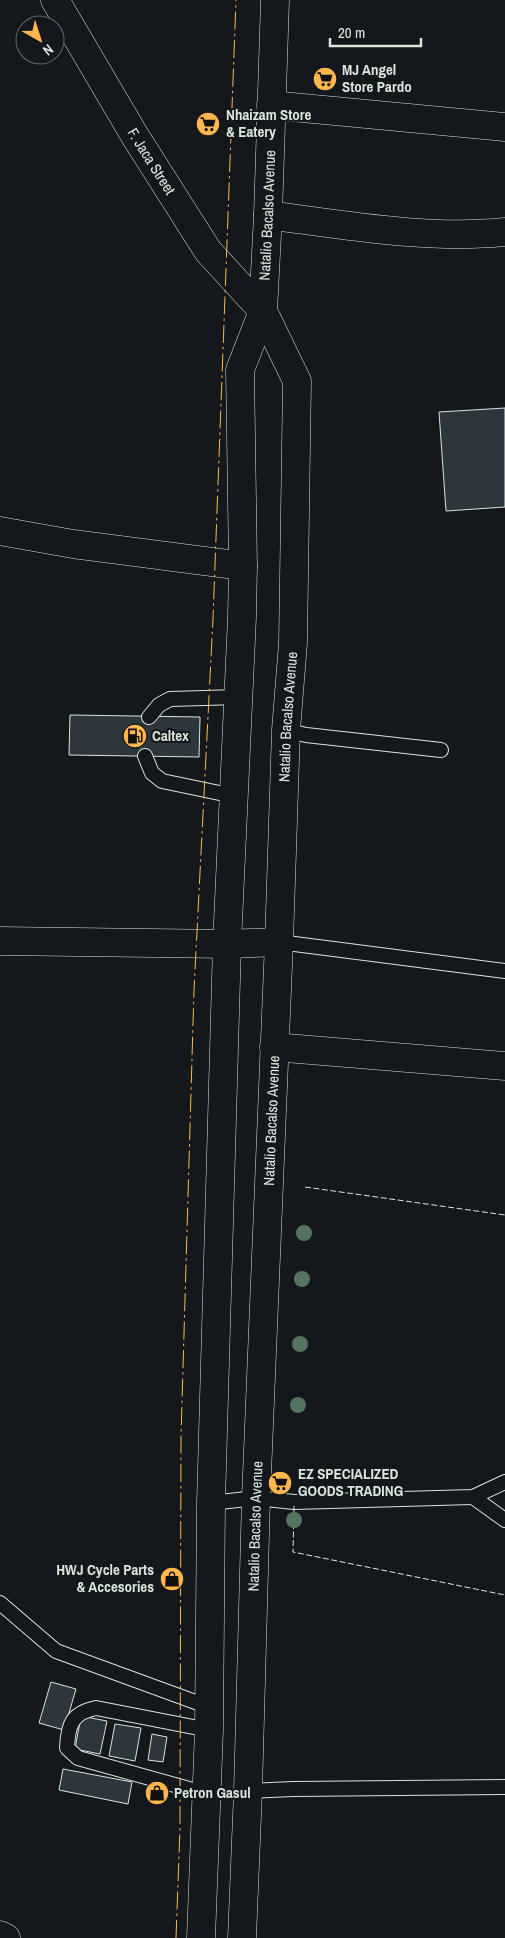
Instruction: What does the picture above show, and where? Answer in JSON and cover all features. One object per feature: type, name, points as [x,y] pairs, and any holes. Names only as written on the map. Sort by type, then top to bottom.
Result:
[{"type":"main road","name":"F. Jaca Street","points":[[55,0],[135,136],[208,250],[263,311]]},
{"type":"main road","name":"Natalio Bacalso Avenue","points":[[201,1938],[209,1719],[212,1503],[227,944],[243,566],[240,370],[263,311],[275,0]]},
{"type":"main road","points":[[271,105],[505,127]]},
{"type":"main road","points":[[268,215],[383,230],[480,235],[505,232]]},
{"type":"main road","name":"Natalio Bacalso Avenue","points":[[242,1938],[256,1498],[286,730],[293,643],[298,381],[263,311]]},
{"type":"main road","points":[[0,531],[73,544],[243,566]]},
{"type":"main road","points":[[0,941],[227,944],[279,942]]},
{"type":"main road","points":[[274,1047],[505,1066]]},
{"type":"main road","points":[[0,1935],[6,1938]]},
{"type":"lane","points":[[149,717],[159,705],[170,699],[238,697]]},
{"type":"lane","points":[[286,730],[306,735],[440,750]]},
{"type":"lane","points":[[144,756],[152,773],[162,781],[234,796]]},
{"type":"lane","points":[[279,942],[505,971]]},
{"type":"lane","points":[[212,1503],[256,1498],[294,1502],[473,1497],[505,1482]]},
{"type":"lane","points":[[473,1497],[505,1520]]},
{"type":"lane","points":[[0,1603],[56,1652],[209,1719]]},
{"type":"lane","points":[[207,1794],[78,1758],[67,1748],[68,1732],[73,1719],[82,1711],[96,1708],[209,1719]]},
{"type":"lane","points":[[248,1791],[505,1787]]},
{"type":"building","points":[[505,408],[505,507],[446,511],[439,412]]},
{"type":"building","name":"Caltex","points":[[70,715],[200,717],[199,757],[69,755]]},
{"type":"building","points":[[51,1682],[76,1689],[64,1730],[39,1723]]},
{"type":"building","points":[[81,1716],[107,1721],[100,1754],[75,1749]]},
{"type":"building","points":[[115,1724],[141,1728],[135,1761],[109,1756]]},
{"type":"building","points":[[152,1734],[167,1737],[163,1762],[148,1760]]},
{"type":"building","points":[[63,1769],[132,1782],[128,1804],[59,1790]]},
{"type":"fence","points":[[305,1187],[505,1215]]},
{"type":"fence","points":[[294,1506],[293,1552],[505,1595]]},
{"type":"power","points":[[176,1938],[180,1828],[181,1437],[194,990],[213,619],[236,0]]},
{"type":"place","name":"MJ Angel Store Pardo","points":[[325,79]]},
{"type":"place","name":"Nhaizam Store & Eatery","points":[[208,124]]},
{"type":"place","name":"Caltex","points":[[135,736]]},
{"type":"place","name":"EZ SPECIALIZED GOODS TRADING","points":[[280,1483]]},
{"type":"place","name":"HWJ Cycle Parts & Accesories","points":[[172,1579]]},
{"type":"place","name":"Petron Gasul","points":[[157,1793]]}]
